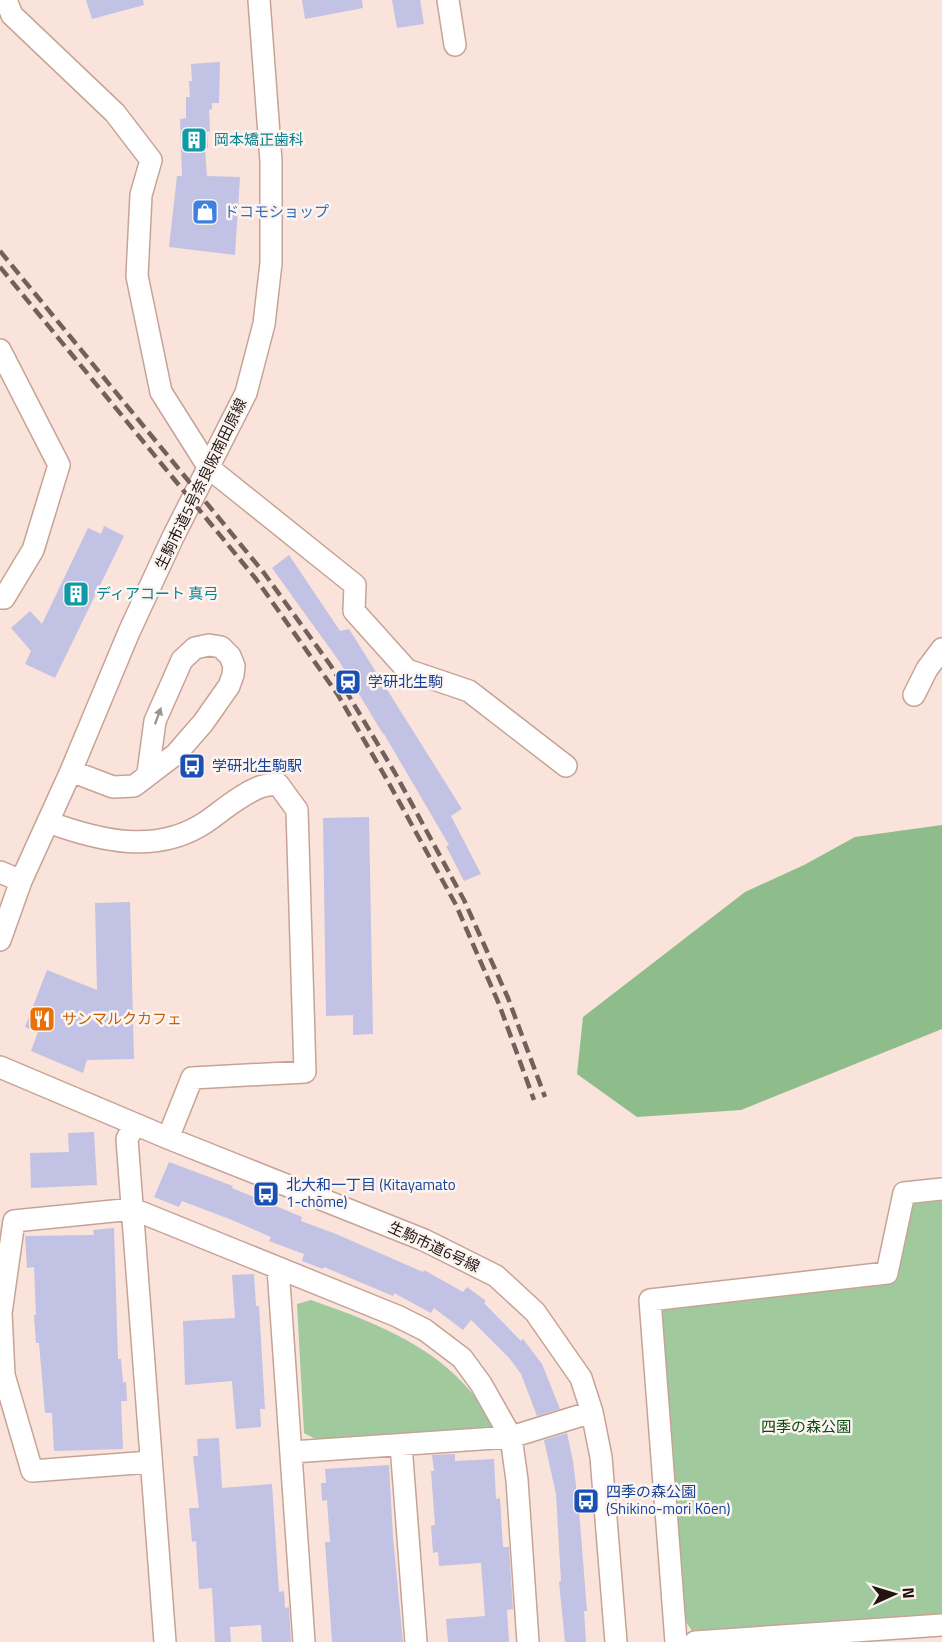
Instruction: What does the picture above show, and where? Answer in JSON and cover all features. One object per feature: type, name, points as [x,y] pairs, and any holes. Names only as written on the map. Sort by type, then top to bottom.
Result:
[{"type":"street","points":[[6,0],[12,15],[115,113],[151,160],[141,195],[137,276],[161,392],[209,468],[355,585],[354,611],[407,670],[470,691],[566,766]]},
{"type":"street","name":"生駒市道5号奈良阪南田原線","points":[[0,940],[21,881],[71,771],[129,632],[173,537],[246,393],[264,324],[271,263],[271,161],[259,0]]},
{"type":"street","points":[[448,0],[455,45]]},
{"type":"street","points":[[0,350],[59,465],[33,550],[4,598],[0,598]]},
{"type":"street","points":[[71,771],[99,782],[124,788],[134,786],[148,773],[176,754],[203,723],[229,686],[234,666],[230,656],[221,647],[209,645],[195,648],[182,660],[155,721],[148,773]]},
{"type":"street","points":[[914,695],[927,669],[942,649]]},
{"type":"street","points":[[48,822],[80,834],[112,841],[149,842],[181,837],[261,786],[278,784],[297,810],[305,1072],[192,1078],[168,1138]]},
{"type":"street","points":[[0,872],[21,881]]},
{"type":"street","name":"生駒市道6号線","points":[[0,1067],[168,1138],[424,1240],[496,1276],[535,1312],[581,1378],[592,1412],[602,1457],[616,1642]]},
{"type":"street","points":[[135,1124],[127,1139],[165,1642]]},
{"type":"street","points":[[676,1642],[650,1300],[887,1273],[904,1193],[942,1189]]},
{"type":"street","points":[[150,1462],[32,1471],[4,1375],[1,1313],[14,1221],[133,1209],[397,1316],[425,1330],[452,1349],[462,1358],[481,1384],[511,1437],[518,1490],[528,1642]]},
{"type":"street","points":[[278,1268],[304,1642]]},
{"type":"street","points":[[291,1452],[511,1437],[592,1412]]},
{"type":"street","points":[[401,1445],[416,1642]]},
{"type":"street","points":[[695,1642],[808,1639],[934,1631]]},
{"type":"green space","points":[[942,825],[942,1029],[741,1110],[637,1117],[577,1074],[583,1017],[745,892],[804,865],[855,837]]},
{"type":"green space","name":"四季の森公園","points":[[942,1201],[942,1619],[694,1634],[686,1622],[661,1307],[898,1278],[906,1210],[914,1202]]},
{"type":"green space","points":[[311,1300],[377,1325],[419,1347],[438,1360],[476,1397],[496,1432],[323,1443],[304,1433],[297,1304]]},
{"type":"building","points":[[86,0],[143,0],[144,5],[92,19]]},
{"type":"building","points":[[302,0],[362,0],[363,8],[305,19]]},
{"type":"building","points":[[392,0],[420,0],[424,24],[397,28]]},
{"type":"building","name":"ドコモショップ","points":[[220,62],[219,103],[212,103],[212,109],[209,110],[210,131],[207,132],[208,148],[205,149],[207,176],[240,177],[235,255],[169,247],[177,176],[182,176],[180,119],[186,118],[186,97],[190,97],[189,81],[192,81],[191,64]]},
{"type":"building","name":"ディアコート 真弓","points":[[104,526],[124,536],[55,678],[25,664],[31,651],[11,628],[30,611],[42,624],[88,528],[101,534]]},
{"type":"building","points":[[289,555],[340,631],[349,629],[462,809],[451,816],[481,874],[464,881],[446,846],[449,845],[384,734],[339,661],[272,568]]},
{"type":"building","points":[[369,817],[373,1034],[353,1035],[353,1015],[326,1016],[323,818]]},
{"type":"building","points":[[130,902],[134,1059],[87,1060],[83,1073],[31,1051],[38,1032],[25,1027],[47,970],[97,990],[95,903]]},
{"type":"building","points":[[94,1132],[97,1185],[31,1188],[30,1153],[69,1152],[68,1133]]},
{"type":"building","points":[[169,1162],[233,1186],[232,1188],[302,1217],[301,1221],[423,1272],[424,1270],[463,1292],[467,1287],[486,1301],[484,1303],[521,1341],[523,1339],[542,1364],[560,1409],[537,1416],[521,1374],[510,1359],[471,1320],[463,1330],[434,1308],[431,1313],[394,1293],[393,1296],[324,1267],[323,1269],[302,1261],[304,1254],[269,1241],[271,1237],[232,1220],[182,1201],[179,1207],[154,1197]]},
{"type":"building","points":[[114,1228],[118,1359],[121,1359],[123,1382],[126,1382],[127,1401],[121,1401],[123,1449],[54,1451],[52,1413],[45,1413],[39,1343],[36,1343],[34,1267],[27,1268],[25,1236],[94,1235],[93,1230]]},
{"type":"building","points":[[254,1274],[256,1306],[259,1306],[265,1409],[260,1409],[261,1427],[236,1429],[232,1381],[185,1385],[183,1321],[235,1318],[232,1275]]},
{"type":"building","points":[[567,1433],[579,1510],[587,1611],[584,1611],[586,1642],[565,1642],[559,1582],[561,1581],[556,1494],[544,1440]]},
{"type":"building","points":[[219,1438],[222,1488],[272,1484],[279,1592],[284,1591],[285,1608],[289,1607],[291,1642],[262,1642],[261,1625],[230,1627],[231,1642],[215,1642],[212,1588],[199,1589],[196,1541],[192,1542],[189,1508],[199,1508],[193,1456],[198,1456],[197,1439]]},
{"type":"building","points":[[455,1454],[455,1461],[494,1459],[496,1499],[500,1498],[503,1547],[509,1547],[513,1609],[507,1610],[509,1642],[448,1642],[446,1619],[485,1616],[481,1563],[439,1566],[438,1552],[433,1553],[431,1526],[435,1525],[432,1455]]},
{"type":"building","points":[[389,1465],[403,1642],[332,1642],[325,1542],[330,1542],[327,1500],[322,1501],[321,1483],[326,1483],[325,1469]]},
{"type":"railway","points":[[0,251],[264,573],[331,666],[395,773],[464,900],[508,998],[545,1097]]},
{"type":"railway","points":[[0,267],[256,579],[338,695],[456,905],[499,1004],[534,1100]]},
{"type":"place","name":"岡本矯正歯科","points":[[194,140]]},
{"type":"place","name":"ドコモショップ","points":[[205,212]]},
{"type":"place","name":"ディアコート 真弓","points":[[76,594]]},
{"type":"place","name":"学研北生駒","points":[[348,682]]},
{"type":"place","name":"学研北生駒駅","points":[[192,766]]},
{"type":"place","name":"サンマルクカフェ","points":[[42,1019]]},
{"type":"place","name":"北大和一丁目 (Kitayamato 1-chōme)","points":[[266,1194]]},
{"type":"place","name":"四季の森公園 (Shikino-mori Kōen)","points":[[586,1501]]}]
